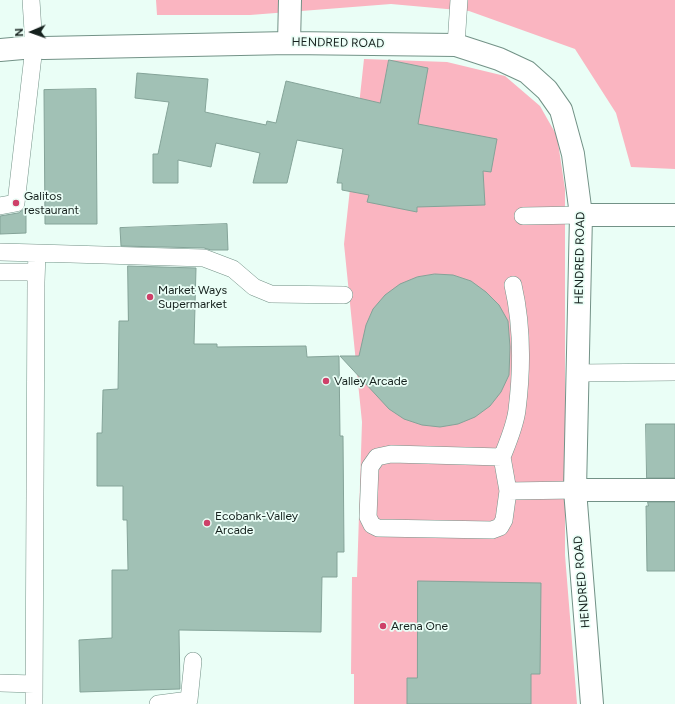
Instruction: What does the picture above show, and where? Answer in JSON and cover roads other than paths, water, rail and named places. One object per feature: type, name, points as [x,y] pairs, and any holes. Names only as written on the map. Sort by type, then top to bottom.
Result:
[{"type":"street","points":[[289,43],[290,0]]},
{"type":"street","name":"HENDRED ROAD","points":[[0,50],[34,46],[44,48],[289,43],[456,45],[499,59],[527,72],[547,90],[561,110],[573,154],[581,215],[575,490],[592,704]]},
{"type":"street","points":[[581,215],[675,215]]},
{"type":"street","points":[[575,490],[675,490]]},
{"type":"lane","points":[[0,206],[16,203],[34,46],[31,0]]},
{"type":"lane","points":[[456,45],[459,0]]},
{"type":"lane","points":[[523,216],[581,215]]},
{"type":"lane","points":[[0,252],[204,258],[233,269],[254,287],[271,294],[344,295]]},
{"type":"lane","points":[[34,704],[37,253]]},
{"type":"lane","points":[[0,272],[36,277]]},
{"type":"lane","points":[[0,282],[36,277]]},
{"type":"lane","points":[[502,457],[391,454],[377,457],[370,467],[368,517],[372,525],[378,528],[492,530],[500,527],[504,520],[508,491],[502,457],[511,435],[517,411],[518,395],[520,330],[517,302],[513,285]]},
{"type":"lane","points":[[578,373],[675,372]]},
{"type":"lane","points":[[508,491],[575,490]]},
{"type":"lane","points":[[158,704],[189,700],[193,661]]},
{"type":"lane","points":[[0,684],[34,684]]},
{"type":"place","name":"Galitos restaurant","points":[[16,203]]},
{"type":"place","name":"Market Ways Supermarket","points":[[150,297]]},
{"type":"place","name":"Valley Arcade","points":[[326,381]]},
{"type":"place","name":"Ecobank-Valley Arcade","points":[[207,523]]},
{"type":"place","name":"Arena One","points":[[383,626]]}]
